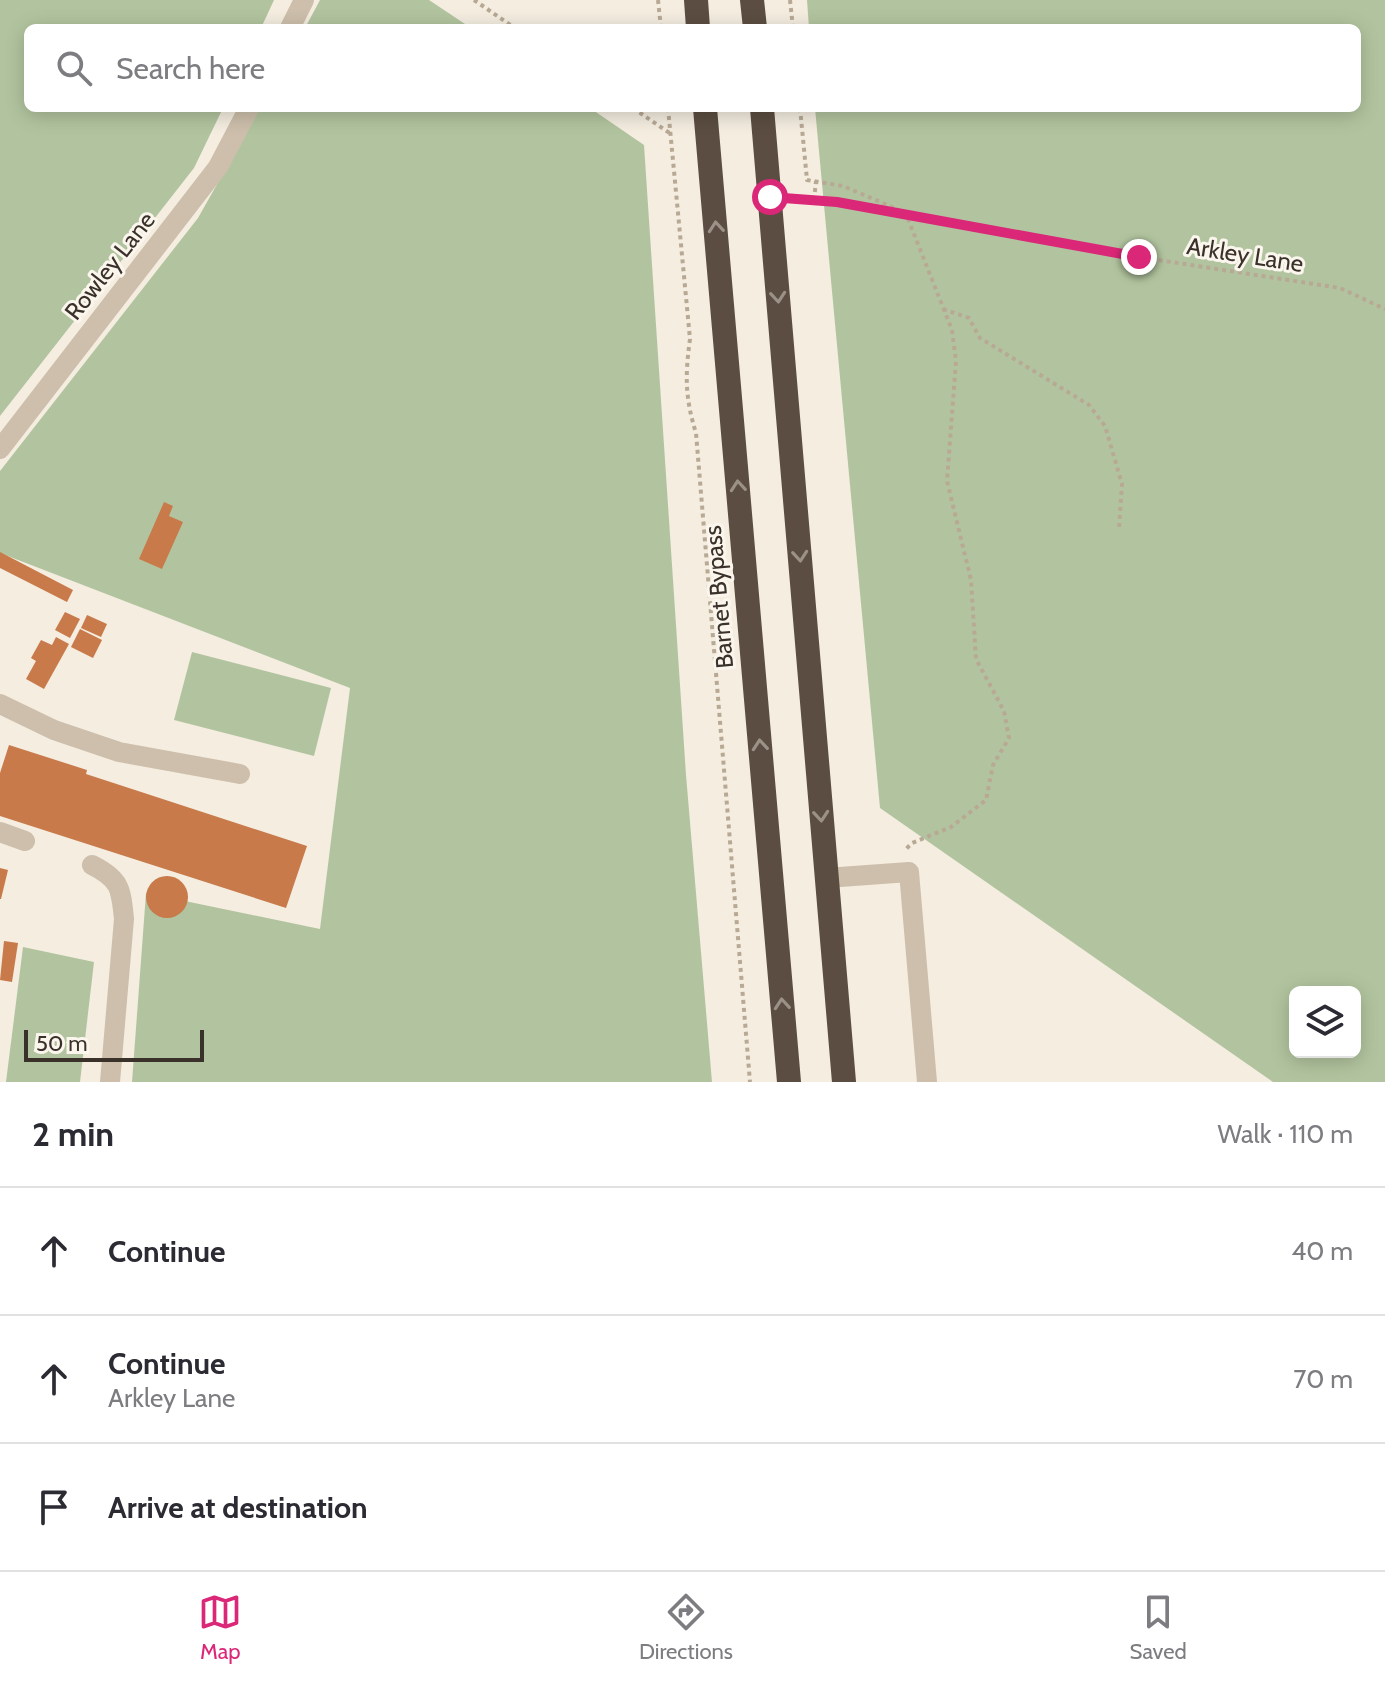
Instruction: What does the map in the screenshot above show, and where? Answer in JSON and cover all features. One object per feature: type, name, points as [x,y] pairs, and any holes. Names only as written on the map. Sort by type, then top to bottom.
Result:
[{"type":"highway","points":[[696,0],[698,24]]},
{"type":"highway","points":[[752,0],[755,24]]},
{"type":"highway","name":"Barnet Bypass","points":[[705,112],[789,1082]]},
{"type":"highway","points":[[762,112],[844,1082]]},
{"type":"street","points":[[292,24],[304,0]]},
{"type":"street","name":"Rowley Lane","points":[[0,449],[218,167],[247,112]]},
{"type":"street","points":[[0,704],[54,730],[119,752],[240,774]]},
{"type":"street","points":[[0,832],[25,841]]},
{"type":"street","points":[[92,865],[113,875],[123,908],[110,1082]]},
{"type":"street","points":[[826,878],[909,872],[927,1082]]},
{"type":"path","points":[[474,0],[509,24]]},
{"type":"path","points":[[658,0],[661,24]]},
{"type":"path","points":[[790,0],[793,24]]},
{"type":"path","points":[[639,112],[671,134]]},
{"type":"path","points":[[668,112],[690,339],[686,373],[687,406],[696,433],[750,1082]]},
{"type":"path","points":[[800,112],[807,180],[843,186],[906,214],[952,330],[956,361],[947,481],[971,580],[976,659],[1004,711],[1009,738],[993,765],[986,800],[951,827],[912,843],[882,873]]},
{"type":"path","points":[[814,200],[816,181]]},
{"type":"path","points":[[770,197],[814,200],[906,214]]},
{"type":"path","name":"Arkley Lane","points":[[906,214],[1139,257],[1340,288],[1385,309]]},
{"type":"path","points":[[943,309],[969,318],[980,338],[1089,405],[1105,426],[1122,484],[1119,528]]},
{"type":"green space","points":[[0,0],[274,0],[263,24],[24,24],[24,112],[221,112],[194,168],[0,416]]},
{"type":"green space","points":[[320,0],[429,0],[465,24],[307,24]]},
{"type":"green space","points":[[807,0],[1385,0],[1385,1082],[1273,1082],[880,808],[815,112],[1361,112],[1361,24],[809,24]]},
{"type":"green space","points":[[258,112],[596,112],[644,145],[686,775],[712,1082],[132,1082],[146,893],[320,929],[350,688],[0,553],[0,471],[198,218]]},
{"type":"green space","points":[[192,652],[331,688],[314,756],[174,720]]},
{"type":"green space","points":[[23,947],[94,962],[80,1082],[6,1082]]},
{"type":"building","points":[[164,502],[173,506],[169,516],[183,522],[162,569],[139,559]]},
{"type":"building","points":[[0,552],[73,590],[67,602],[0,568]]},
{"type":"building","points":[[65,612],[80,619],[70,638],[55,630]]},
{"type":"building","points":[[87,615],[107,624],[101,637],[81,628]]},
{"type":"building","points":[[80,629],[102,640],[93,658],[71,647]]},
{"type":"building","points":[[56,637],[69,644],[44,689],[26,679],[36,661],[31,658],[41,640],[52,645]]},
{"type":"building","points":[[9,745],[87,770],[86,774],[307,846],[286,908],[0,816],[0,773]]},
{"type":"building","points":[[0,868],[8,870],[1,899],[0,899]]},
{"type":"building","points":[[167,876],[182,882],[188,897],[182,912],[167,918],[152,912],[146,897],[152,882]]},
{"type":"building","points":[[4,941],[18,943],[12,982],[0,980]]},
{"type":"route","points":[[770,197],[837,202],[1139,257]]}]
